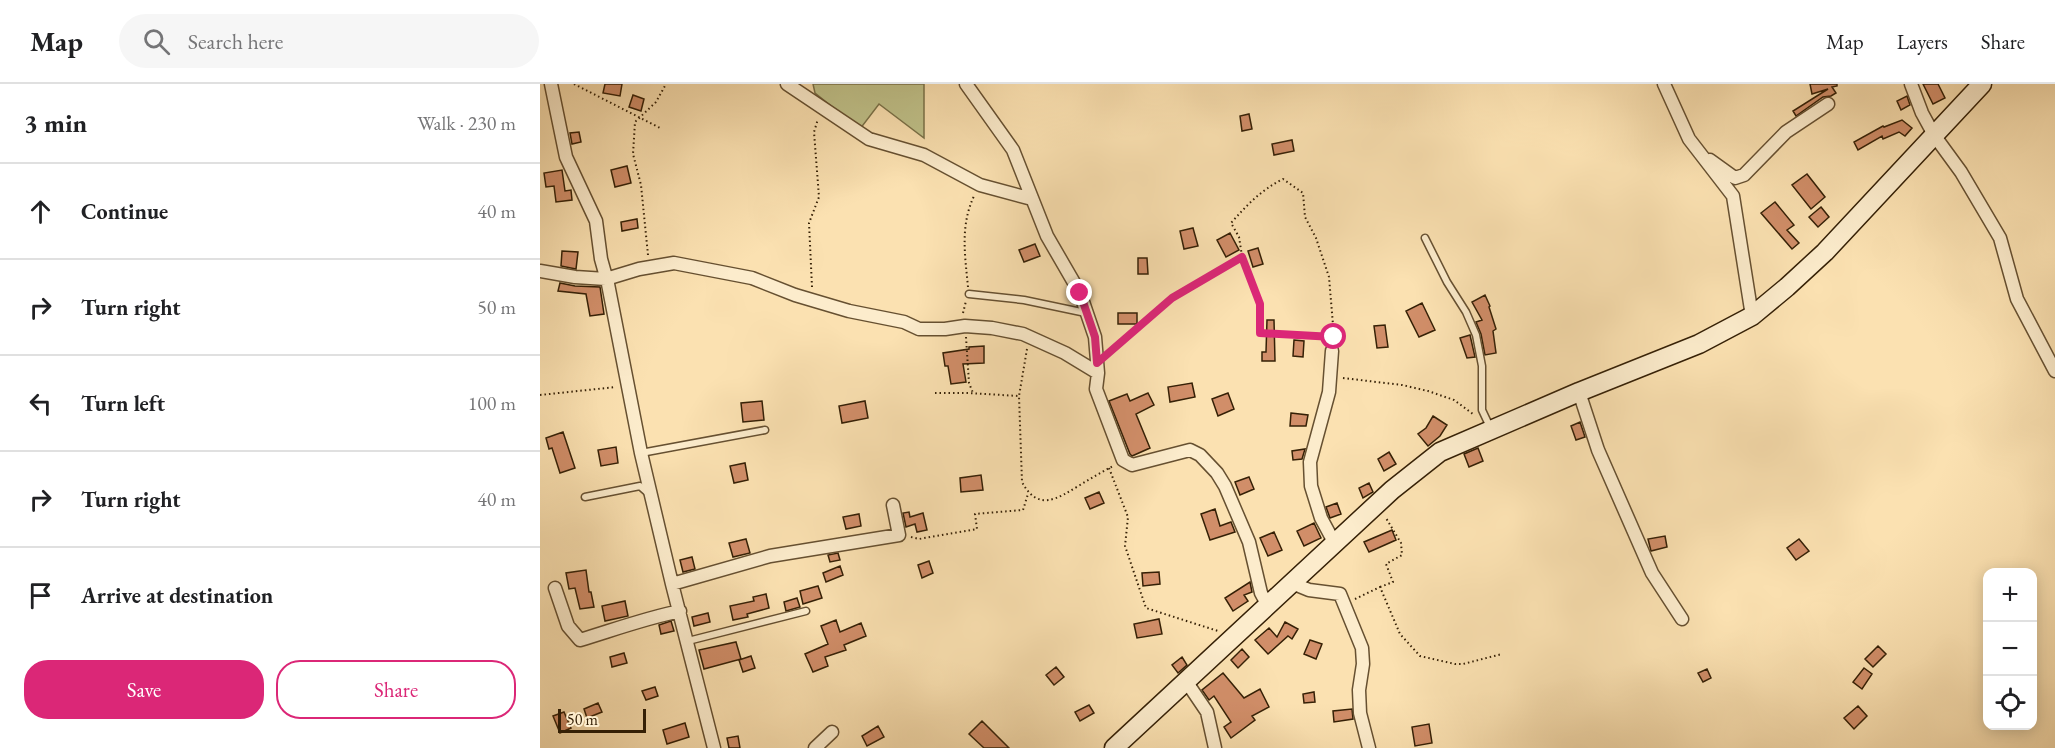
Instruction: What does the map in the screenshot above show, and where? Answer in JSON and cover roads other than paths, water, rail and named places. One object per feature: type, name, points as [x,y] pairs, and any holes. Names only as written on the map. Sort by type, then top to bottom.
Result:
[{"type":"main road","points":[[1114,748],[1377,504],[1440,452],[1488,423],[1579,392],[1699,344],[1752,316],[1826,252],[1982,84]]},
{"type":"street","points":[[551,84],[566,157],[596,220],[601,259],[641,453],[714,748]]},
{"type":"street","points":[[787,84],[869,139],[924,155],[980,185],[1032,199]]},
{"type":"street","points":[[966,84],[1012,150],[1047,236],[1080,293],[1095,337],[1096,389],[1123,460],[1132,465],[1191,450],[1200,455],[1217,473],[1225,486],[1248,542],[1261,593],[1268,606]]},
{"type":"street","points":[[1664,84],[1689,139],[1733,196],[1752,316]]},
{"type":"street","points":[[1911,84],[1922,113],[1934,135],[1961,172],[2000,238],[2017,299],[2055,371]]},
{"type":"street","points":[[1701,154],[1734,178],[1744,175],[1786,132],[1828,104]]},
{"type":"street","points":[[540,271],[574,277],[606,279],[649,267],[674,263],[752,278],[812,300],[849,311],[904,322],[919,329],[992,327],[1029,337],[1097,368]]},
{"type":"street","points":[[1332,351],[1329,392],[1310,462],[1311,486],[1321,518],[1335,544]]},
{"type":"street","points":[[1579,392],[1598,450],[1652,573],[1682,619]]},
{"type":"street","points":[[672,584],[770,556],[899,535],[893,505]]},
{"type":"street","points":[[1292,583],[1309,590],[1340,594],[1362,648],[1360,713],[1369,748]]},
{"type":"street","points":[[555,588],[568,626],[579,640],[654,616],[680,611]]},
{"type":"street","points":[[1186,681],[1207,712],[1215,748]]},
{"type":"street","points":[[815,748],[832,732]]},
{"type":"lane","points":[[1425,238],[1447,282],[1466,312],[1476,335],[1482,366],[1482,410],[1488,423]]},
{"type":"lane","points":[[969,294],[1024,300],[1087,313]]},
{"type":"lane","points":[[641,453],[765,430]]},
{"type":"lane","points":[[585,497],[640,486],[651,495]]},
{"type":"lane","points":[[688,641],[806,611]]}]
